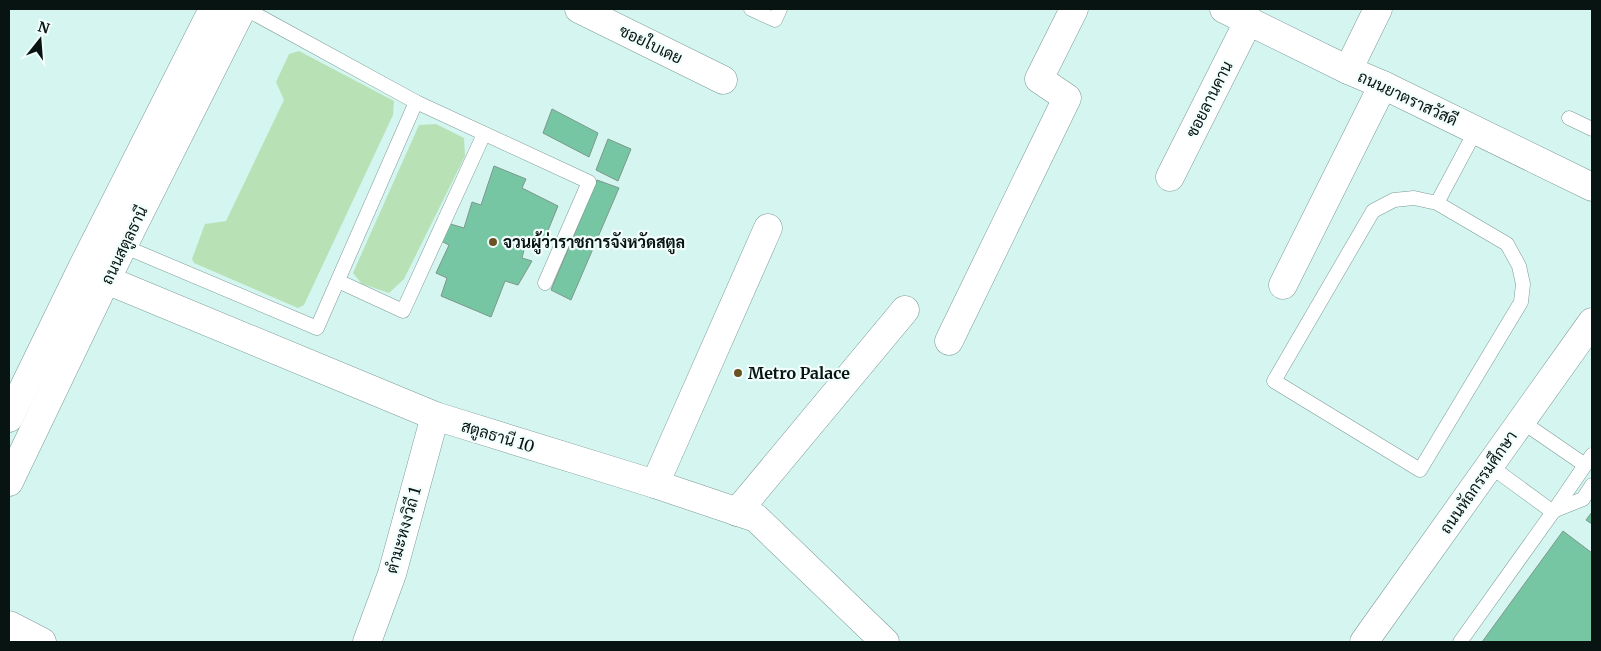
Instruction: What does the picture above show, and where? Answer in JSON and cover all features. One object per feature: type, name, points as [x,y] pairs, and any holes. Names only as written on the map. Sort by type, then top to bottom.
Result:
[{"type":"street","name":"ถนนสตูลธานี","points":[[9,418],[81,270],[214,9]]},
{"type":"street","name":"ถนนสตูลธานี","points":[[10,478],[106,280],[244,9]]},
{"type":"street","name":"ซอยใบเดย","points":[[578,9],[723,80]]},
{"type":"street","points":[[949,340],[1067,98],[1039,79],[1074,9]]},
{"type":"street","name":"ถนนยาตราสวัสดี","points":[[1224,9],[1592,187]]},
{"type":"street","points":[[1348,70],[1378,9]]},
{"type":"street","name":"ซอยลานคาน","points":[[1170,177],[1249,20]]},
{"type":"street","points":[[1283,285],[1383,85]]},
{"type":"street","points":[[654,484],[768,228]]},
{"type":"street","name":"สตูลธานี 10","points":[[81,270],[435,416],[654,484],[756,518],[885,642]]},
{"type":"street","points":[[737,512],[905,310]]},
{"type":"street","name":"ถนนหัถกรรมศึกษา","points":[[1364,642],[1592,324]]},
{"type":"street","name":"ตำมะหงงวิถี 1","points":[[367,642],[392,574],[435,416]]},
{"type":"street","points":[[9,625],[42,642]]},
{"type":"lane","points":[[244,9],[416,102],[589,182],[545,283]]},
{"type":"lane","points":[[751,9],[775,20],[780,9]]},
{"type":"lane","points":[[123,246],[317,328],[416,102]]},
{"type":"lane","points":[[1570,118],[1592,129]]},
{"type":"lane","points":[[1437,203],[1476,130]]},
{"type":"lane","points":[[338,281],[403,311],[484,134]]},
{"type":"lane","points":[[1414,198],[1437,203],[1507,244],[1519,266],[1523,284],[1521,302],[1514,316],[1420,470],[1274,381],[1372,212],[1394,200],[1414,198]]},
{"type":"lane","points":[[1460,642],[1589,460],[1521,421]]},
{"type":"lane","points":[[1490,466],[1553,512]]},
{"type":"lane","points":[[1553,512],[1583,499],[1592,485]]},
{"type":"green space","points":[[299,51],[394,101],[393,115],[304,305],[298,308],[194,263],[192,259],[205,224],[226,221],[284,100],[276,82],[289,54]]},
{"type":"green space","points":[[436,124],[464,138],[465,156],[404,279],[389,293],[362,284],[353,273],[419,125]]},
{"type":"building","points":[[552,109],[598,133],[589,157],[543,133]]},
{"type":"building","points":[[608,139],[631,149],[618,181],[596,170]]},
{"type":"building","name":"จวนผู้ว่าราชการจังหวัดสตูล","points":[[494,166],[526,179],[522,188],[558,206],[542,245],[526,242],[522,258],[532,261],[518,285],[505,281],[491,317],[441,296],[447,278],[436,273],[449,245],[441,241],[447,223],[464,228],[472,202],[481,205]]},
{"type":"building","points":[[597,180],[619,188],[571,300],[551,290]]},
{"type":"building","points":[[1592,512],[1592,524],[1586,520]]},
{"type":"building","points":[[1563,531],[1592,553],[1592,642],[1482,642]]},
{"type":"place","name":"จวนผู้ว่าราชการจังหวัดสตูล","points":[[493,242]]},
{"type":"place","name":"Metro Palace","points":[[738,373]]}]
